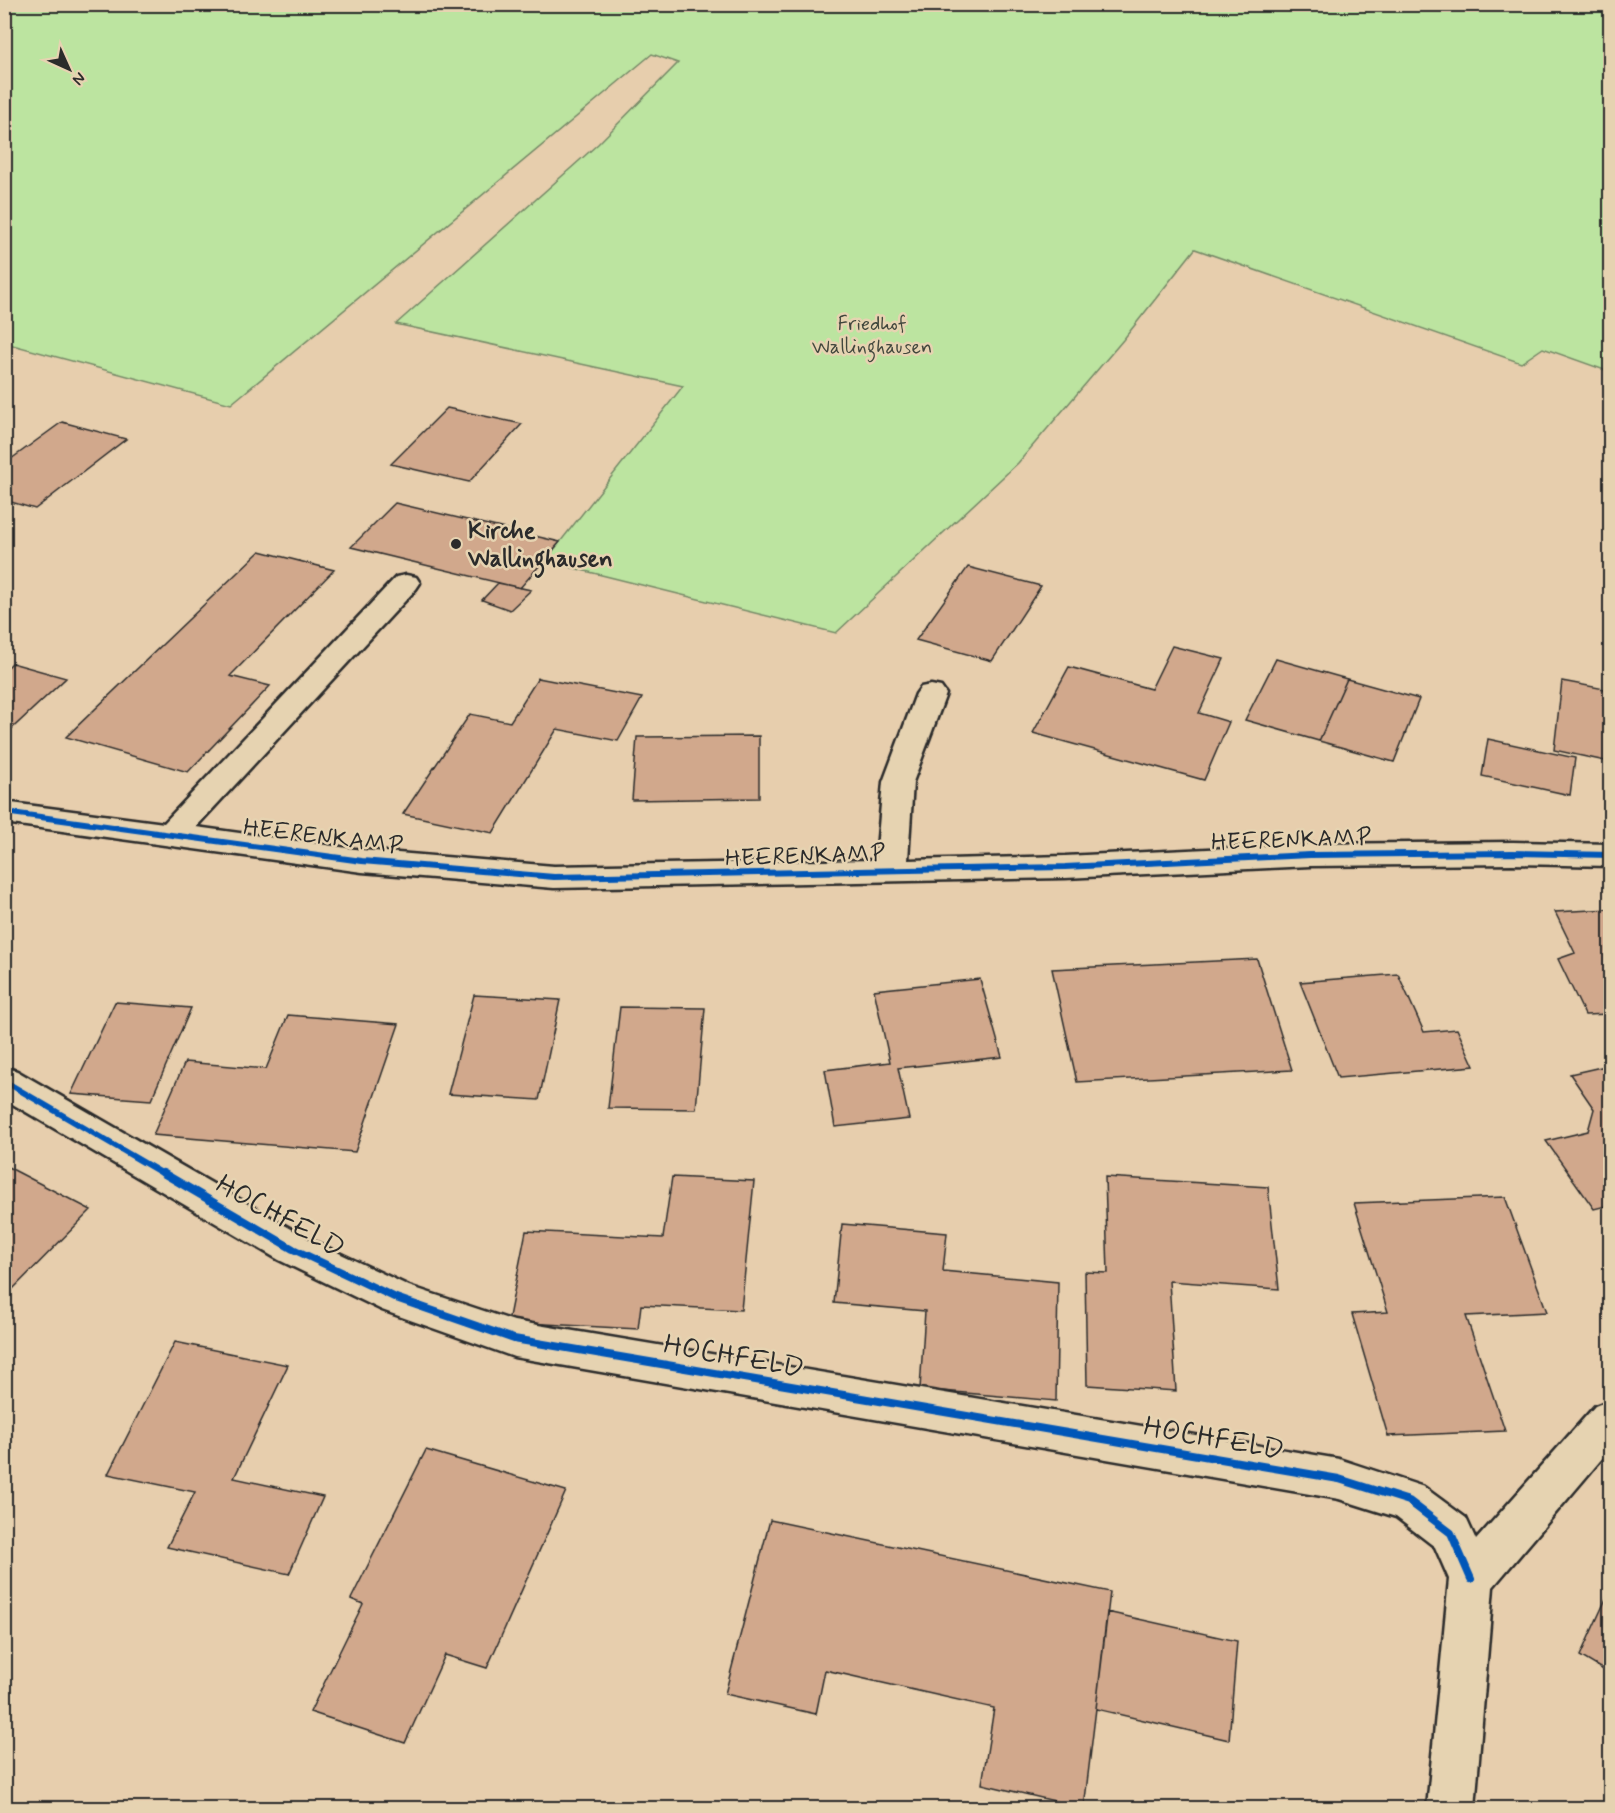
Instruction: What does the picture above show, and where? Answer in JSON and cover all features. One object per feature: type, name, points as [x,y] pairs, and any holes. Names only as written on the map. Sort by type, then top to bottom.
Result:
[{"type":"street","points":[[171,835],[406,583]]},
{"type":"street","points":[[891,870],[898,782],[931,694]]},
{"type":"street","name":"HEERENKAMP","points":[[4,813],[362,861],[554,877],[1065,867],[1310,855],[1514,853],[1611,855]]},
{"type":"street","name":"HOCHFELD","points":[[4,1081],[293,1249],[396,1298],[514,1339],[1339,1479],[1409,1501],[1450,1533],[1471,1579]]},
{"type":"street","points":[[1451,1809],[1471,1579],[1611,1419]]},
{"type":"green space","name":"Friedhof Wallinghausen","points":[[4,5],[1610,5],[1610,372],[1543,348],[1521,363],[1195,249],[1123,340],[1018,463],[836,633],[545,561],[683,386],[396,324],[598,144],[678,63],[652,54],[231,404],[5,343]]},
{"type":"building","points":[[447,408],[522,424],[469,482],[391,464]]},
{"type":"building","points":[[62,422],[126,439],[35,509],[4,500],[4,457],[11,459]]},
{"type":"building","name":"Kirche Wallinghausen","points":[[395,503],[560,542],[520,588],[351,547]]},
{"type":"building","points":[[260,551],[334,570],[230,676],[270,686],[188,772],[66,737]]},
{"type":"building","points":[[968,567],[1041,586],[992,661],[916,640]]},
{"type":"building","points":[[498,583],[531,590],[510,610],[482,600]]},
{"type":"building","points":[[1172,646],[1224,659],[1199,713],[1229,722],[1204,780],[1033,733],[1069,667],[1151,689]]},
{"type":"building","points":[[1276,659],[1347,679],[1319,741],[1245,720]]},
{"type":"building","points":[[12,663],[66,678],[4,736],[4,671]]},
{"type":"building","points":[[538,678],[642,698],[618,741],[557,729],[493,833],[403,814],[470,714],[510,722]]},
{"type":"building","points":[[1347,679],[1419,699],[1394,762],[1319,741]]},
{"type":"building","points":[[1562,681],[1610,690],[1610,762],[1554,750]]},
{"type":"building","points":[[759,736],[759,798],[632,800],[637,737]]},
{"type":"building","points":[[1488,739],[1575,758],[1570,795],[1482,776]]},
{"type":"building","points":[[1610,909],[1610,1014],[1585,1015],[1558,959],[1575,953],[1555,912]]},
{"type":"building","points":[[1257,959],[1292,1070],[1077,1082],[1052,969]]},
{"type":"building","points":[[1398,974],[1424,1032],[1457,1029],[1474,1066],[1338,1078],[1300,982]]},
{"type":"building","points":[[980,979],[1002,1057],[898,1068],[909,1119],[835,1127],[825,1070],[890,1062],[874,990]]},
{"type":"building","points":[[474,995],[560,1000],[539,1100],[448,1094]]},
{"type":"building","points":[[115,1002],[191,1008],[151,1100],[71,1094]]},
{"type":"building","points":[[620,1007],[705,1008],[696,1109],[608,1108]]},
{"type":"building","points":[[288,1015],[399,1024],[355,1152],[153,1135],[185,1062],[266,1069]]},
{"type":"building","points":[[1610,1065],[1610,1205],[1594,1209],[1546,1141],[1588,1131],[1594,1109],[1570,1074]]},
{"type":"building","points":[[4,1165],[91,1210],[4,1298]]},
{"type":"building","points":[[672,1177],[754,1181],[741,1310],[641,1305],[638,1329],[508,1322],[526,1231],[663,1238]]},
{"type":"building","points":[[1105,1177],[1268,1187],[1279,1289],[1169,1281],[1176,1391],[1087,1385],[1085,1272],[1108,1273]]},
{"type":"building","points":[[1505,1197],[1547,1312],[1466,1316],[1505,1431],[1388,1436],[1352,1314],[1388,1312],[1354,1203]]},
{"type":"building","points":[[842,1224],[947,1233],[943,1271],[1058,1282],[1056,1401],[920,1389],[925,1311],[834,1303]]},
{"type":"building","points":[[175,1342],[288,1365],[234,1478],[323,1497],[289,1574],[167,1547],[195,1492],[108,1474]]},
{"type":"building","points":[[426,1450],[566,1491],[487,1668],[445,1655],[405,1743],[310,1712],[363,1604],[351,1599]]},
{"type":"building","points":[[770,1520],[1110,1592],[1084,1808],[982,1784],[994,1708],[825,1670],[816,1714],[725,1694]]},
{"type":"building","points":[[1610,1590],[1610,1674],[1580,1656]]},
{"type":"building","points":[[1107,1612],[1237,1641],[1229,1740],[1096,1709]]},
{"type":"cycle path","points":[[4,812],[362,861],[554,877],[1065,867],[1310,855],[1513,853],[1610,855]]},
{"type":"cycle path","points":[[4,1081],[293,1249],[396,1298],[514,1339],[1339,1479],[1409,1501],[1451,1533],[1471,1579]]},
{"type":"place","name":"Kirche Wallinghausen","points":[[456,544]]}]
